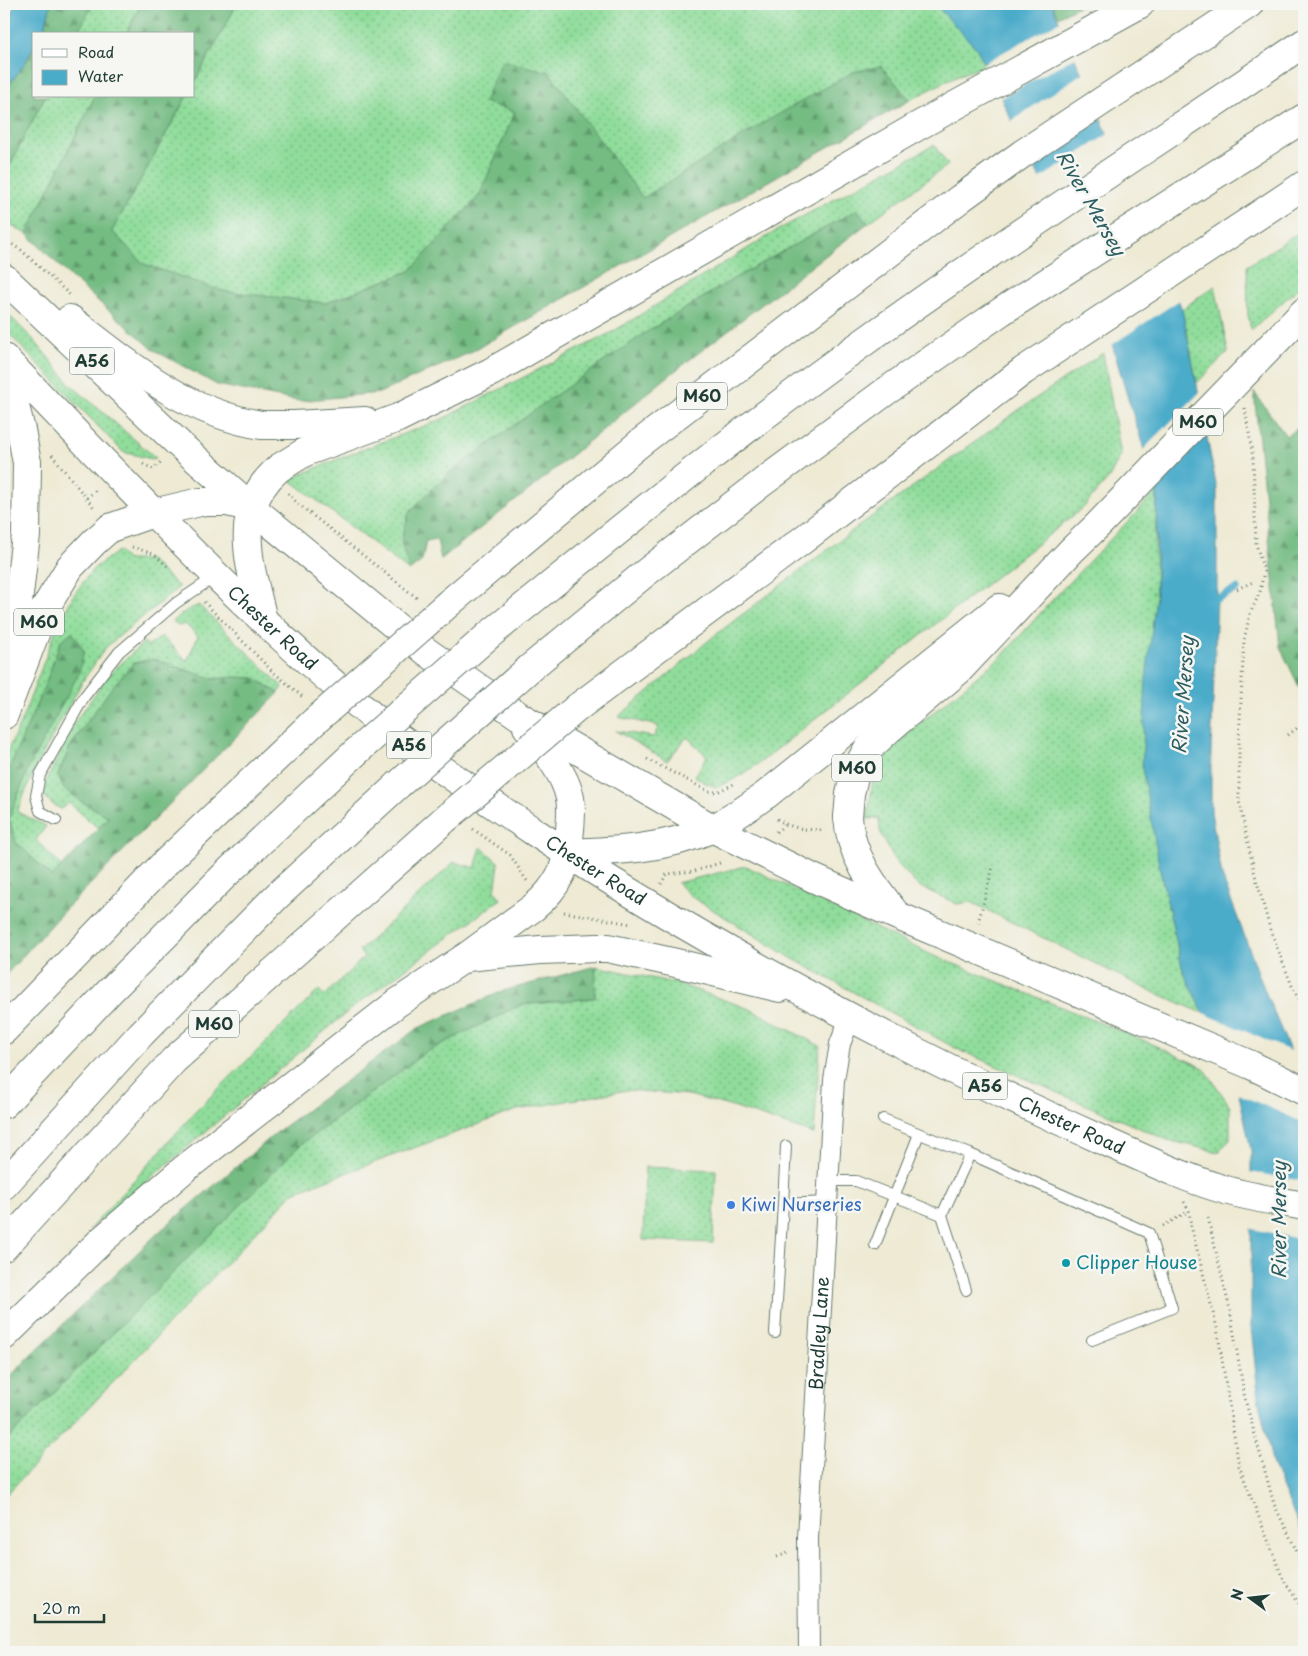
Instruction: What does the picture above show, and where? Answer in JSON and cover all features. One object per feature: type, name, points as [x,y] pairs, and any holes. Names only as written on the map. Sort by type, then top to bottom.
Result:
[{"type":"highway","points":[[264,620],[248,557],[246,533],[252,508],[260,490],[279,468],[305,452],[398,418],[491,372],[918,126],[1140,4]]},
{"type":"highway","name":"M60","points":[[4,1030],[162,866],[315,720],[449,603],[640,443],[961,198],[1022,154],[1249,4]]},
{"type":"highway","points":[[4,1104],[109,992],[220,880],[356,752],[489,635],[736,437],[858,345],[983,258],[1304,43]]},
{"type":"highway","name":"M60","points":[[4,1185],[141,1034],[277,896],[530,668],[644,574],[763,482],[885,392],[1002,311],[1304,118]]},
{"type":"highway","name":"M60","points":[[4,1248],[174,1060],[444,820],[578,707],[804,539],[1023,371],[1304,185]]},
{"type":"highway","points":[[4,268],[122,360],[168,391],[204,409],[262,425],[337,423],[398,418]]},
{"type":"highway","name":"A56","points":[[4,278],[180,445],[252,508],[428,652],[519,716],[712,828],[813,878],[898,916],[1251,1065],[1304,1091]]},
{"type":"highway","name":"M60","points":[[848,823],[850,794],[855,772],[867,750],[959,670],[1072,550],[1301,315]]},
{"type":"highway","points":[[4,360],[26,458]]},
{"type":"highway","name":"Chester Road","points":[[4,360],[216,576],[309,663],[400,738],[482,797],[567,853],[649,904],[810,996],[1005,1096],[1164,1168],[1221,1189],[1304,1206]]},
{"type":"highway","name":"M60","points":[[4,670],[17,611],[25,545],[26,458]]},
{"type":"highway","name":"A56","points":[[153,513],[200,502],[227,502],[252,508]]},
{"type":"highway","points":[[102,535],[153,513]]},
{"type":"highway","name":"M60","points":[[4,715],[44,610],[70,567],[102,535]]},
{"type":"highway","name":"M60","points":[[763,797],[1072,550]]},
{"type":"highway","name":"A56","points":[[519,716],[552,760],[561,775],[570,798],[567,853]]},
{"type":"highway","points":[[4,1336],[102,1240],[183,1170],[390,1009],[534,907],[544,898],[561,873],[567,853],[664,845],[712,828],[763,797]]},
{"type":"highway","points":[[848,823],[856,854],[872,884],[898,916]]},
{"type":"highway","points":[[466,957],[540,950],[608,948],[810,996]]},
{"type":"street","name":"Bradley Lane","points":[[809,1652],[808,1538],[834,1080],[840,1044],[850,1018]]},
{"type":"lane","points":[[56,820],[40,811],[36,796],[40,775],[84,697],[119,652],[176,603],[216,576]]},
{"type":"lane","points":[[883,1119],[970,1154],[1149,1233],[1172,1308],[1092,1340]]},
{"type":"lane","points":[[875,1245],[919,1134]]},
{"type":"lane","points":[[776,1333],[786,1146]]},
{"type":"lane","points":[[966,1290],[942,1215],[970,1154]]},
{"type":"lane","points":[[828,1181],[856,1181],[942,1215]]},
{"type":"lane","points":[[783,1204],[827,1202]]},
{"type":"path","points":[[1244,404],[1254,458],[1256,544],[1264,571],[1260,592],[1250,614],[1244,640],[1239,740],[1239,801],[1254,871],[1270,929],[1294,991],[1304,1006]]},
{"type":"path","points":[[26,458],[49,452],[102,535]]},
{"type":"path","points":[[1236,590],[1253,582]]},
{"type":"path","points":[[1288,735],[1304,723]]},
{"type":"path","points":[[763,797],[771,815],[786,825],[805,830],[848,823]]},
{"type":"path","points":[[972,947],[993,867]]},
{"type":"path","points":[[1164,1168],[1189,1211],[1191,1226],[1217,1328],[1239,1466],[1283,1579],[1304,1610]]},
{"type":"path","points":[[1149,1233],[1189,1211]]},
{"type":"path","points":[[1208,1218],[1230,1310],[1245,1399],[1274,1504],[1304,1566]]},
{"type":"green space","points":[[51,4],[93,4],[78,32],[42,32]]},
{"type":"green space","points":[[93,4],[141,4],[127,32],[78,32]]},
{"type":"green space","points":[[141,4],[237,4],[195,81],[195,32],[127,32]]},
{"type":"green space","points":[[237,4],[935,4],[977,49],[985,66],[956,76],[910,100],[881,67],[643,198],[549,72],[515,112],[479,196],[410,271],[325,303],[222,291],[143,264],[112,231],[186,98],[195,98],[195,81]]},
{"type":"green space","points":[[1052,4],[1082,4],[1058,17]]},
{"type":"green space","points":[[32,51],[32,98],[44,98],[4,177],[4,92]]},
{"type":"green space","points":[[502,60],[549,72],[643,198],[765,122],[853,72],[881,66],[910,100],[469,353],[379,393],[299,401],[217,385],[154,350],[73,279],[27,234],[94,98],[186,98],[112,231],[144,264],[222,291],[326,303],[410,271],[479,196],[515,112],[484,102]]},
{"type":"green space","points":[[44,98],[94,98],[27,234],[4,221],[4,177]]},
{"type":"green space","points":[[934,145],[948,165],[868,223],[857,210],[735,278],[642,335],[401,541],[409,571],[289,479],[440,420],[614,331],[776,231]]},
{"type":"green space","points":[[857,210],[868,223],[671,374],[528,491],[441,559],[437,540],[426,541],[422,561],[409,571],[401,541],[409,512],[444,477],[543,404],[642,335],[735,278]]},
{"type":"green space","points":[[1304,229],[1304,283],[1251,330],[1248,315],[1247,266]]},
{"type":"green space","points":[[1215,286],[1228,352],[1197,383],[1182,309]]},
{"type":"green space","points":[[4,310],[33,339],[71,385],[156,458],[152,459],[123,452],[4,329]]},
{"type":"green space","points":[[1103,353],[1121,455],[1109,478],[1083,508],[757,765],[735,779],[716,787],[703,782],[695,776],[707,756],[687,737],[667,761],[616,731],[654,737],[659,726],[618,717],[714,636],[852,531],[1020,409]]},
{"type":"green space","points":[[1254,392],[1286,436],[1304,424],[1304,697],[1280,647]]},
{"type":"green space","points":[[1157,491],[1155,544],[1160,870],[1183,971],[1205,1014],[1142,987],[971,902],[957,904],[918,886],[894,860],[880,831],[879,818],[867,819],[873,781],[890,748],[1003,655],[1052,600]]},
{"type":"green space","points":[[118,551],[127,560],[150,560],[179,587],[106,647],[82,682],[36,766],[17,812],[46,826],[36,840],[62,867],[52,877],[16,842],[9,819],[28,769],[61,640],[47,680],[4,781],[4,759],[23,717],[55,632],[73,596],[93,569]]},
{"type":"green space","points":[[199,605],[283,687],[279,693],[254,678],[213,679],[153,659],[112,687],[70,747],[58,775],[82,802],[109,816],[98,828],[69,803],[61,809],[51,803],[44,796],[45,784],[74,723],[109,675],[144,642],[149,646],[162,636],[187,661],[198,636],[185,624],[179,626],[173,621],[187,610]]},
{"type":"green space","points":[[72,632],[84,651],[79,673],[28,769],[9,819],[16,842],[52,877],[109,817],[82,802],[63,788],[58,775],[70,747],[112,687],[134,663],[153,659],[213,679],[254,678],[279,693],[57,918],[4,977],[4,781],[47,680],[61,640]]},
{"type":"green space","points":[[481,847],[499,863],[495,891],[501,899],[351,1009],[89,1230],[197,1110],[319,990],[324,996],[364,957],[359,951],[454,862],[475,868]]},
{"type":"green space","points":[[746,866],[932,955],[1143,1040],[1204,1068],[1230,1106],[1230,1139],[1219,1152],[1167,1140],[957,1049],[793,959],[692,897],[677,883]]},
{"type":"green space","points":[[596,966],[679,984],[750,1009],[820,1046],[814,1134],[736,1108],[689,1095],[627,1090],[517,1110],[294,1192],[4,1497],[4,1443],[8,1438],[299,1146],[426,1052],[520,1005],[594,998]]},
{"type":"green space","points":[[596,966],[595,998],[520,1005],[426,1052],[299,1146],[4,1443],[4,1383],[159,1232],[282,1128],[418,1028],[503,991]]},
{"type":"green space","points":[[645,1167],[716,1170],[713,1243],[643,1240]]},
{"type":"water","points":[[15,4],[51,4],[45,27],[42,32],[32,32],[32,51],[4,92],[4,27]]},
{"type":"water","name":"River Mersey","points":[[935,4],[1052,4],[1182,309],[1217,489],[1217,598],[1211,752],[1211,812],[1222,876],[1288,1046],[1304,1097],[1304,1537],[1273,1466],[1259,1402],[1251,1327],[1251,1150],[1235,1076],[1183,971],[1160,870],[1142,768],[1146,678],[1156,596],[1157,491],[1099,300],[977,49]]},
{"type":"pier","points":[[1062,20],[1077,56],[999,99],[982,64]]},
{"type":"pier","points":[[1084,72],[1103,117],[1031,166],[1010,122]]},
{"type":"pier","points":[[1110,133],[1181,299],[1110,346],[1097,301],[1038,180]]},
{"type":"pier","points":[[1201,391],[1208,429],[1153,486],[1142,451]]},
{"type":"pier","points":[[1201,1012],[1293,1052],[1304,1089],[1304,1123],[1236,1093],[1233,1077]]},
{"type":"pier","points":[[1249,1172],[1304,1181],[1304,1240],[1248,1228]]},
{"type":"waterway","points":[[1210,602],[1237,589]]},
{"type":"place","name":"Kiwi Nurseries","points":[[731,1205]]},
{"type":"place","name":"Clipper House","points":[[1066,1263]]}]
